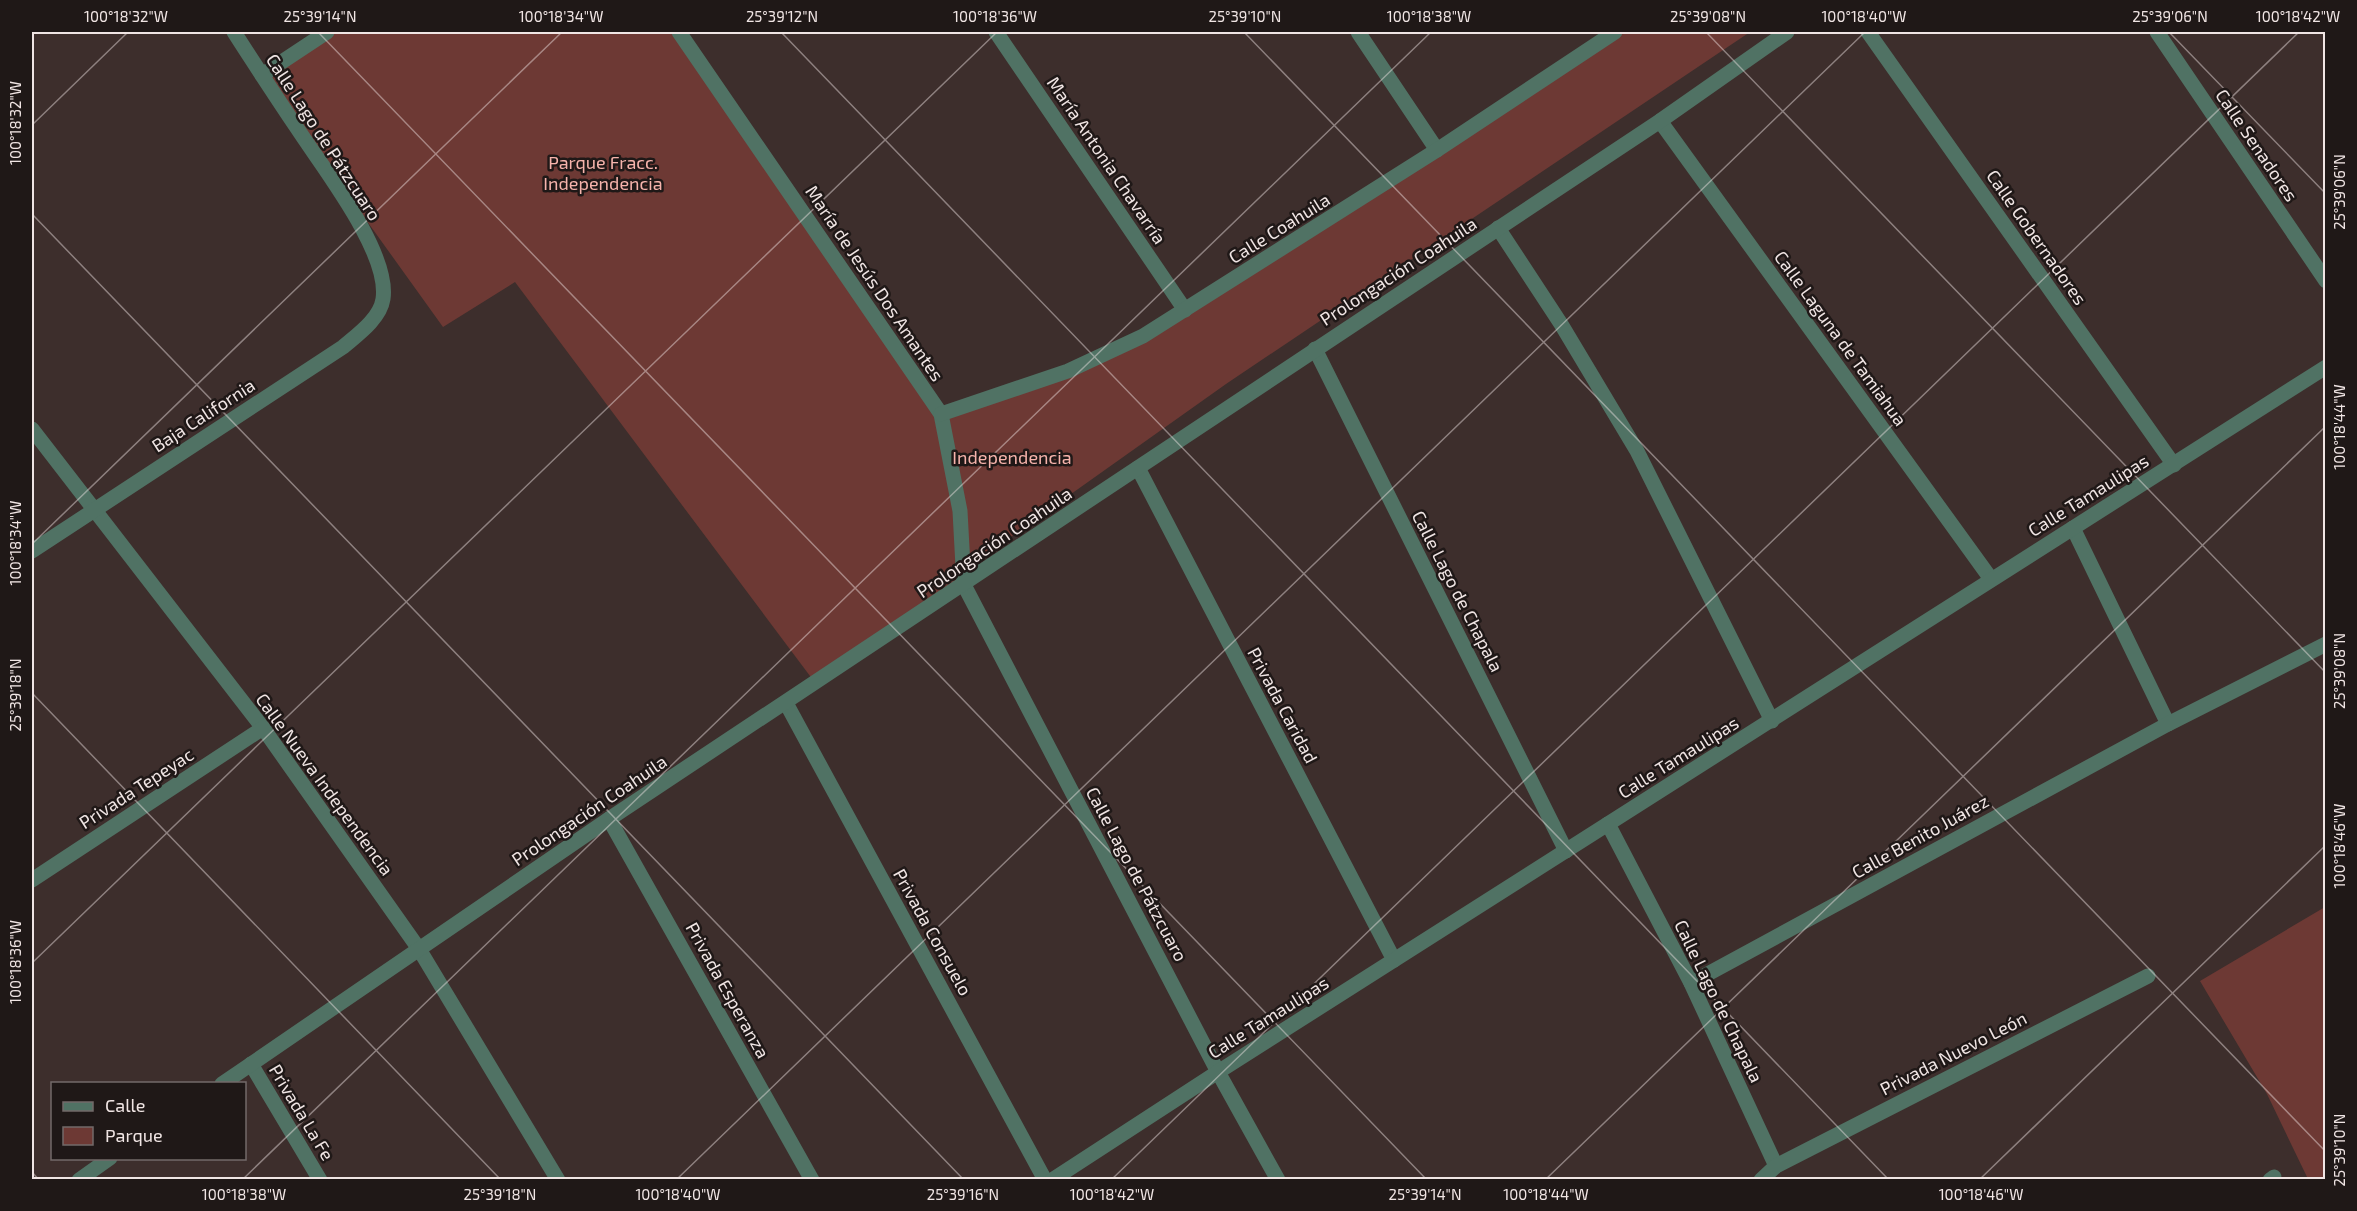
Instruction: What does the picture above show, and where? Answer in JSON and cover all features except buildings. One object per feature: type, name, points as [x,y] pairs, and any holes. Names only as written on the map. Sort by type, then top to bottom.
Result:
[{"type":"street","name":"Calle Lago de Pátzcuaro","points":[[234,32],[352,211],[383,278],[383,301]]},
{"type":"street","points":[[262,75],[327,32]]},
{"type":"street","name":"María de Jesús Dos Amantes","points":[[679,32],[941,414],[960,511],[964,585]]},
{"type":"street","name":"María Antonia Chavarría","points":[[996,32],[1185,310]]},
{"type":"street","points":[[1358,32],[1437,150]]},
{"type":"street","name":"Calle Coahuila","points":[[941,414],[1068,371],[1143,336],[1437,150],[1615,32]]},
{"type":"street","name":"Prolongación Coahuila","points":[[224,1082],[609,819],[786,704],[1660,121],[1787,32]]},
{"type":"street","name":"Calle Gobernadores","points":[[1868,32],[2174,465]]},
{"type":"street","name":"Calle Senadores","points":[[2157,32],[2325,281]]},
{"type":"street","name":"Calle Laguna de Tamiahua","points":[[1660,121],[1991,579]]},
{"type":"street","points":[[1498,228],[1562,324],[1636,451],[1772,721]]},
{"type":"street","name":"Baja California","points":[[32,550],[343,347],[374,318],[383,301]]},
{"type":"street","name":"Calle Lago de Chapala","points":[[1315,349],[1566,851]]},
{"type":"street","name":"Calle Tamaulipas","points":[[1052,1179],[2325,367]]},
{"type":"street","name":"Calle Nueva Independencia","points":[[32,429],[263,728],[419,949],[558,1179]]},
{"type":"street","name":"Privada Caridad","points":[[1138,468],[1394,960]]},
{"type":"street","points":[[2073,528],[2168,724]]},
{"type":"street","name":"Calle Lago de Pátzcuaro","points":[[964,585],[1218,1072],[1278,1179]]},
{"type":"street","name":"Calle Benito Juárez","points":[[1691,983],[2168,724],[2325,644]]},
{"type":"street","name":"Privada Consuelo","points":[[786,704],[1045,1179]]},
{"type":"street","name":"Privada Tepeyac","points":[[32,880],[263,728]]},
{"type":"street","name":"Privada Esperanza","points":[[609,819],[812,1179]]},
{"type":"street","name":"Calle Lago de Chapala","points":[[1608,824],[1691,983],[1776,1166]]},
{"type":"street","name":"Privada Nuevo León","points":[[1761,1179],[1776,1166],[2148,976]]},
{"type":"street","name":"Privada La Fe","points":[[251,1064],[320,1179]]},
{"type":"street","points":[[79,1179],[107,1160]]},
{"type":"green space","name":"Parque Fracc. Independencia","points":[[327,32],[679,32],[942,414],[1068,371],[1185,310],[1613,32],[1750,32],[1226,384],[964,570],[964,585],[816,684],[515,282],[443,327],[262,75]]},
{"type":"green space","points":[[2325,907],[2325,1179],[2308,1179],[2267,1094],[2200,981]]},
{"type":"park label","name":"Independencia","points":[[1012,457]]}]
